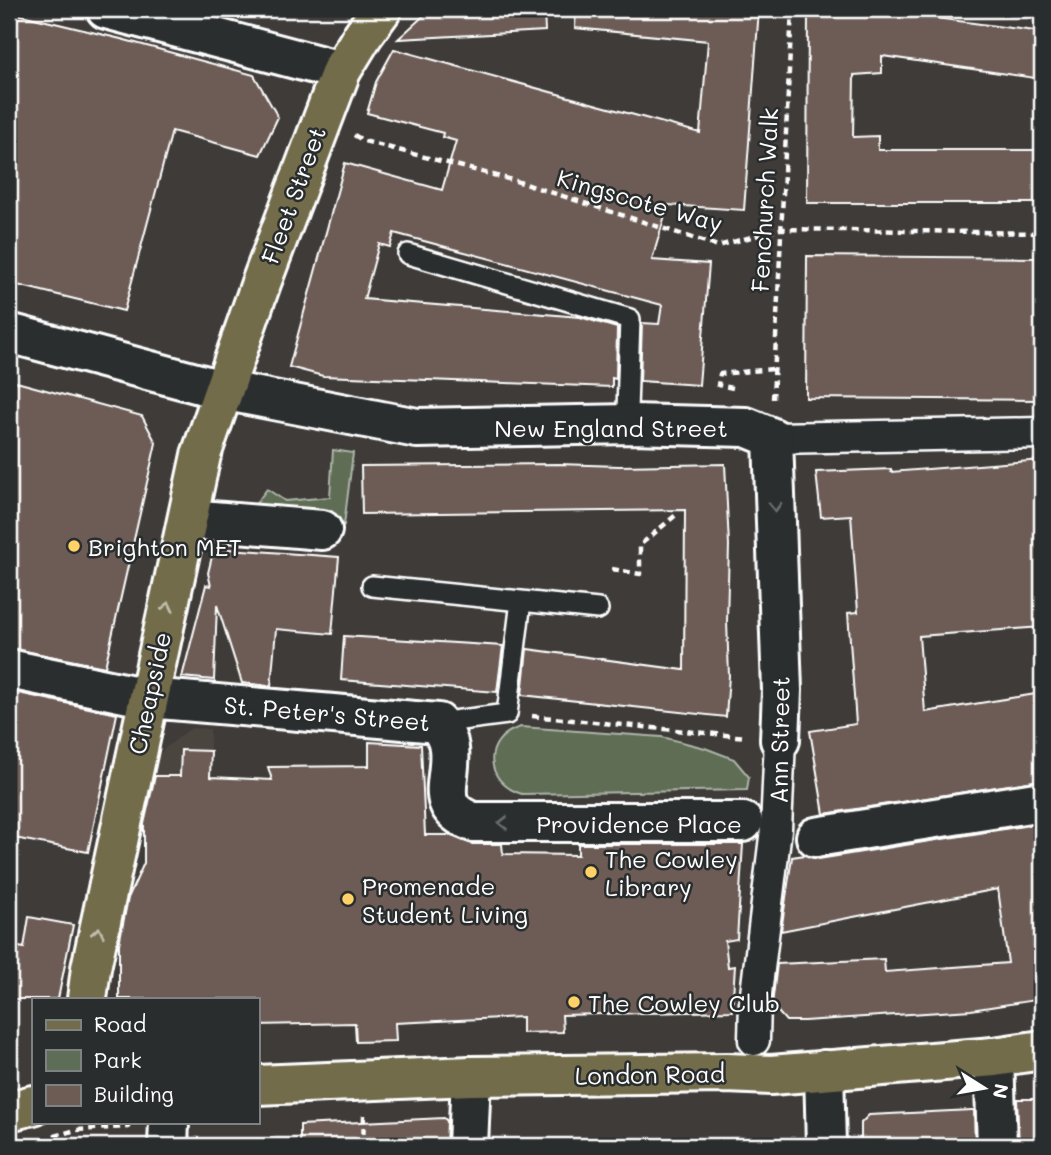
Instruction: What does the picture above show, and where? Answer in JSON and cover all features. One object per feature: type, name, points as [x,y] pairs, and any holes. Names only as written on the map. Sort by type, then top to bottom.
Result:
[{"type":"main road","name":"Fleet Street","points":[[222,390],[341,71],[382,9]]},
{"type":"main road","name":"Cheapside","points":[[87,998],[91,968],[201,455],[222,390]]},
{"type":"main road","name":"London Road","points":[[259,1085],[471,1076],[727,1073],[771,1075],[994,1057],[1042,1050]]},
{"type":"main road","points":[[9,1111],[32,1105]]},
{"type":"street","points":[[106,9],[341,71]]},
{"type":"street","name":"New England Street","points":[[9,333],[222,390],[417,428],[631,424],[746,427],[773,438],[1042,433]]},
{"type":"street","name":"Ann Street","points":[[754,1040],[760,826],[780,740],[782,690],[773,438]]},
{"type":"street","points":[[188,519],[322,530]]},
{"type":"street","name":"St. Peter's Street","points":[[9,669],[148,698],[438,723]]},
{"type":"street","name":"Providence Place","points":[[438,723],[449,749],[446,798],[452,810],[473,822],[760,826],[798,837],[816,837],[1042,801]]},
{"type":"street","points":[[994,1057],[998,1146]]},
{"type":"street","points":[[824,1070],[826,1146]]},
{"type":"street","points":[[468,1146],[471,1076]]},
{"type":"street","points":[[168,1146],[169,1124]]},
{"type":"lane","points":[[408,254],[630,319],[627,410],[631,424]]},
{"type":"lane","points":[[372,586],[598,609]]},
{"type":"lane","points":[[506,714],[521,601]]},
{"type":"lane","name":"St. Peter's Street","points":[[438,723],[506,714]]},
{"type":"path","name":"Fenchurch Walk","points":[[772,393],[792,9]]},
{"type":"path","name":"Kingscote Way","points":[[322,118],[364,141],[516,181],[718,246],[781,229],[1042,233]]},
{"type":"path","points":[[9,266],[17,269],[11,291]]},
{"type":"path","points":[[612,569],[640,574],[640,545],[676,515]]},
{"type":"path","points":[[506,714],[780,740]]},
{"type":"path","points":[[76,1130],[128,1127],[128,1124]]},
{"type":"shaded area","points":[[191,728],[210,729],[210,777],[146,775],[164,749]]},
{"type":"green space","points":[[333,450],[353,453],[344,525],[248,514],[267,489],[285,501],[330,497]]},
{"type":"green space","points":[[521,727],[662,737],[705,748],[734,759],[749,777],[747,790],[522,794],[500,780],[494,771],[492,760],[499,741]]},
{"type":"building","points":[[431,9],[544,9],[545,31],[398,39]]},
{"type":"building","points":[[576,9],[759,9],[744,210],[668,205],[652,260],[709,264],[699,385],[640,381],[642,323],[659,324],[662,305],[394,233],[390,247],[379,244],[364,299],[580,317],[617,328],[616,379],[612,378],[612,387],[323,376],[289,367],[345,163],[442,190],[456,141],[442,137],[443,133],[367,113],[376,82],[394,49],[700,133],[708,41],[575,28]]},
{"type":"building","points":[[808,9],[868,9],[1042,32],[1042,79],[882,56],[882,73],[854,75],[853,137],[878,136],[878,150],[1042,150],[1042,203],[807,203]]},
{"type":"building","points":[[9,12],[254,75],[278,117],[260,155],[172,131],[124,311],[9,283]]},
{"type":"building","points":[[807,256],[1042,258],[1042,400],[806,398]]},
{"type":"building","name":"Brighton MET","points":[[9,380],[142,416],[156,443],[105,667],[9,648]]},
{"type":"building","points":[[1042,460],[1042,627],[919,636],[925,712],[1042,693],[1042,780],[824,814],[810,731],[856,724],[848,613],[858,612],[851,515],[821,517],[816,472],[891,469],[891,472]]},
{"type":"building","points":[[725,464],[729,545],[729,676],[726,717],[522,695],[527,649],[684,670],[685,510],[362,514],[361,466]]},
{"type":"building","points":[[214,548],[339,557],[332,634],[276,629],[271,686],[242,683],[217,605],[214,680],[182,677],[206,585],[211,586],[208,573]]},
{"type":"building","points":[[344,636],[503,646],[497,692],[341,680]]},
{"type":"building","points":[[9,691],[117,714],[88,852],[9,837]]},
{"type":"building","points":[[369,742],[421,745],[425,835],[449,835],[472,844],[502,844],[503,854],[578,855],[578,844],[743,844],[737,939],[725,941],[728,967],[735,966],[732,1011],[562,1015],[563,1032],[522,1033],[522,1017],[395,1023],[396,1041],[356,1042],[355,1023],[259,1025],[259,998],[119,998],[119,944],[128,898],[144,863],[144,824],[155,776],[180,776],[181,750],[211,751],[210,777],[272,780],[268,767],[369,766]]},
{"type":"building","points":[[1042,823],[1042,999],[971,1010],[804,1021],[786,1021],[772,1005],[777,964],[884,959],[885,972],[1008,963],[998,889],[781,931],[792,857],[805,855],[819,859]]},
{"type":"building","points":[[29,917],[73,925],[58,998],[9,999],[9,945],[24,948]]},
{"type":"building","points":[[1017,1099],[1042,1099],[1042,1146],[1019,1146]]},
{"type":"building","points":[[974,1110],[975,1146],[861,1146],[861,1123],[869,1115]]},
{"type":"building","points":[[444,1118],[447,1121],[446,1146],[300,1146],[300,1125]]},
{"type":"place","name":"Brighton MET","points":[[74,546]]},
{"type":"place","name":"The Cowley Library","points":[[591,872]]},
{"type":"place","name":"Promenade Student Living","points":[[348,899]]},
{"type":"place","name":"The Cowley Club","points":[[574,1002]]}]
